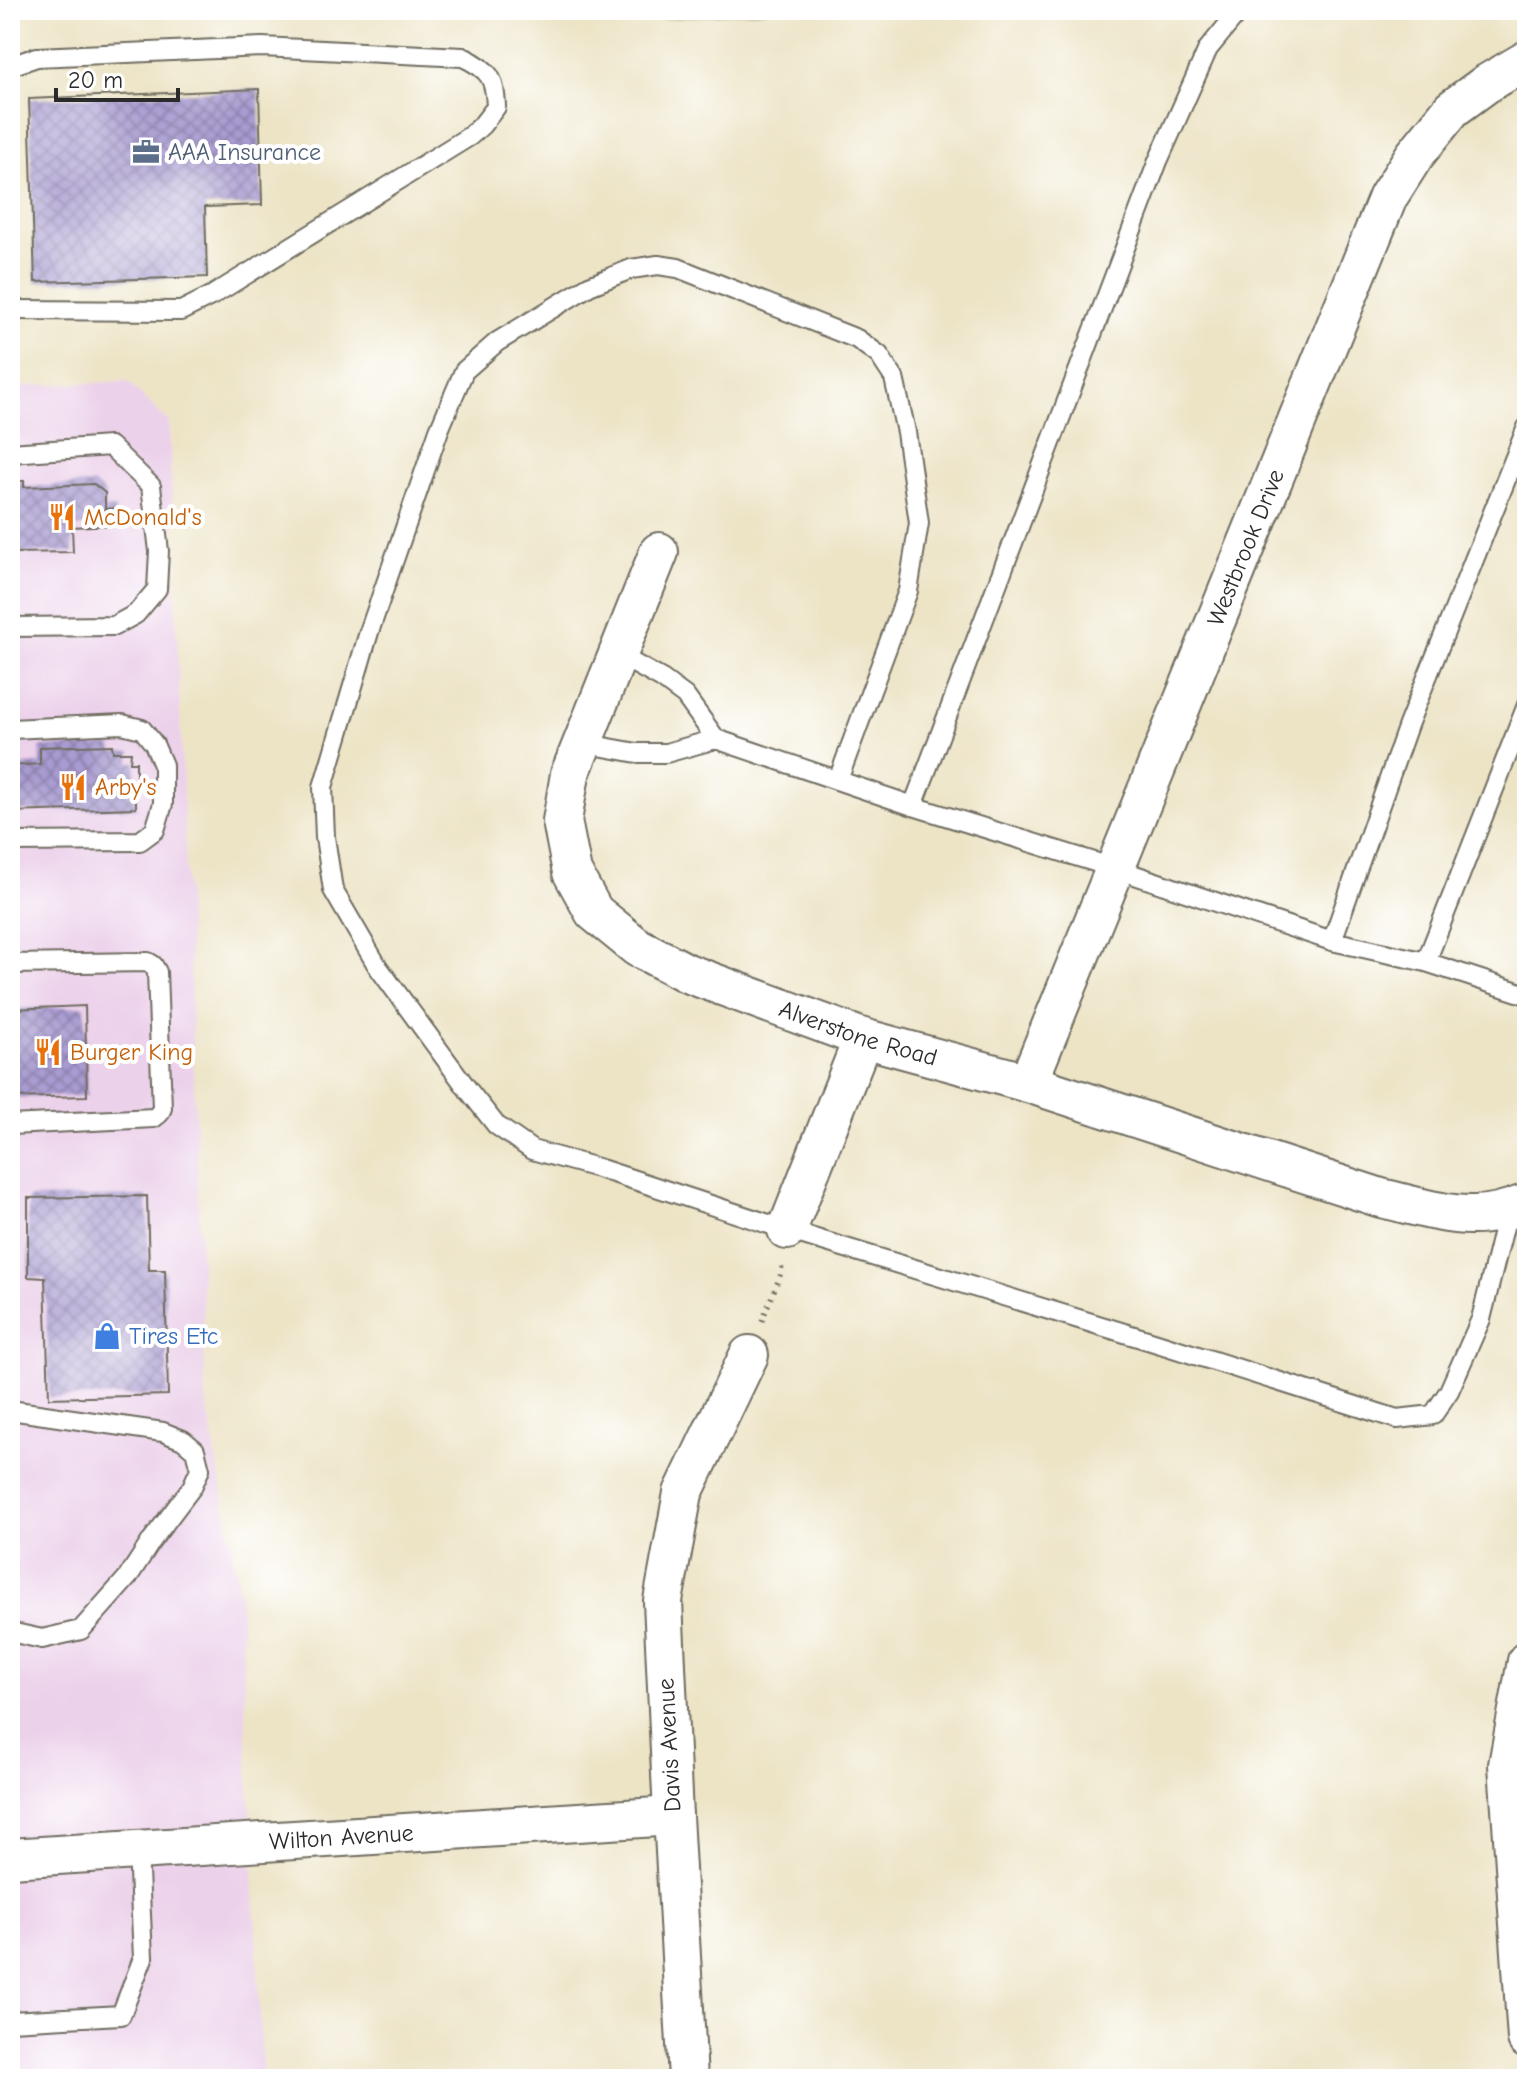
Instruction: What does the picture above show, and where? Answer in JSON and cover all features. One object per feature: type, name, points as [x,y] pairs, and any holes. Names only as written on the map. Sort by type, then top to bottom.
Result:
[{"type":"street","name":"Westbrook Drive","points":[[1028,1083],[1388,197],[1414,156],[1452,109],[1527,60]]},
{"type":"street","name":"Alverstone Road","points":[[659,552],[570,774],[562,821],[572,872],[594,912],[637,947],[687,973],[863,1038],[1028,1083],[1381,1198],[1470,1215],[1517,1207]]},
{"type":"street","points":[[787,1230],[863,1038]]},
{"type":"street","name":"Davis Avenue","points":[[688,2079],[663,1601],[683,1493],[749,1355]]},
{"type":"street","points":[[1527,1661],[1508,1765],[1527,2039]]},
{"type":"street","name":"Wilton Avenue","points":[[10,1858],[673,1816]]},
{"type":"lane","points":[[913,806],[1158,161],[1208,49],[1240,10]]},
{"type":"lane","points":[[10,66],[37,57],[262,47],[463,57],[480,65],[495,84],[496,107],[470,136],[213,295],[181,311],[10,310]]},
{"type":"lane","points":[[838,780],[908,591],[919,523],[906,432],[894,378],[879,355],[857,339],[678,268],[658,265],[631,269],[589,286],[497,342],[464,371],[439,430],[369,632],[323,787],[325,837],[333,890],[378,967],[496,1125],[532,1150],[1397,1419],[1433,1415],[1449,1391],[1481,1319],[1517,1207]]},
{"type":"lane","points":[[1332,941],[1408,725],[1527,427]]},
{"type":"lane","points":[[10,453],[110,446],[151,486],[159,551],[157,589],[136,614],[114,626],[10,627]]},
{"type":"lane","points":[[617,654],[685,696],[716,739]]},
{"type":"lane","points":[[1426,962],[1527,705]]},
{"type":"lane","points":[[10,729],[122,724],[142,729],[154,744],[163,765],[163,804],[155,830],[140,841],[10,842]]},
{"type":"lane","points":[[582,743],[637,753],[666,753],[716,739],[1332,941],[1426,962],[1527,995]]},
{"type":"lane","points":[[10,964],[148,962],[153,965],[157,972],[162,1108],[154,1118],[10,1125]]},
{"type":"lane","points":[[10,1410],[163,1432],[183,1440],[195,1450],[200,1469],[192,1487],[128,1577],[81,1630],[42,1639],[10,1632]]},
{"type":"lane","points":[[10,2021],[121,2015],[143,1958],[138,1850]]},
{"type":"shaded area","points":[[127,381],[169,422],[206,1397],[240,1598],[263,2079],[10,2079],[10,387]]},
{"type":"green space","points":[[431,10],[766,10],[613,22]]},
{"type":"building","name":"AAA Insurance","points":[[259,89],[262,205],[205,207],[207,277],[35,282],[29,99]]},
{"type":"building","name":"McDonald's","points":[[10,481],[24,481],[24,487],[94,484],[105,493],[105,509],[115,508],[113,525],[72,527],[73,552],[10,553]]},
{"type":"building","name":"Arby's","points":[[112,745],[113,752],[131,752],[130,762],[136,762],[136,808],[10,812],[10,766],[40,764],[40,747]]},
{"type":"building","name":"Burger King","points":[[85,1006],[87,1096],[10,1098],[10,1009]]},
{"type":"building","name":"Tires Etc","points":[[147,1196],[149,1270],[165,1270],[168,1395],[49,1398],[45,1278],[28,1277],[28,1198]]},
{"type":"place","name":"AAA Insurance","points":[[146,152]]},
{"type":"place","name":"McDonald's","points":[[62,517]]},
{"type":"place","name":"Arby's","points":[[73,787]]},
{"type":"place","name":"Burger King","points":[[48,1052]]},
{"type":"place","name":"Tires Etc","points":[[107,1336]]}]
